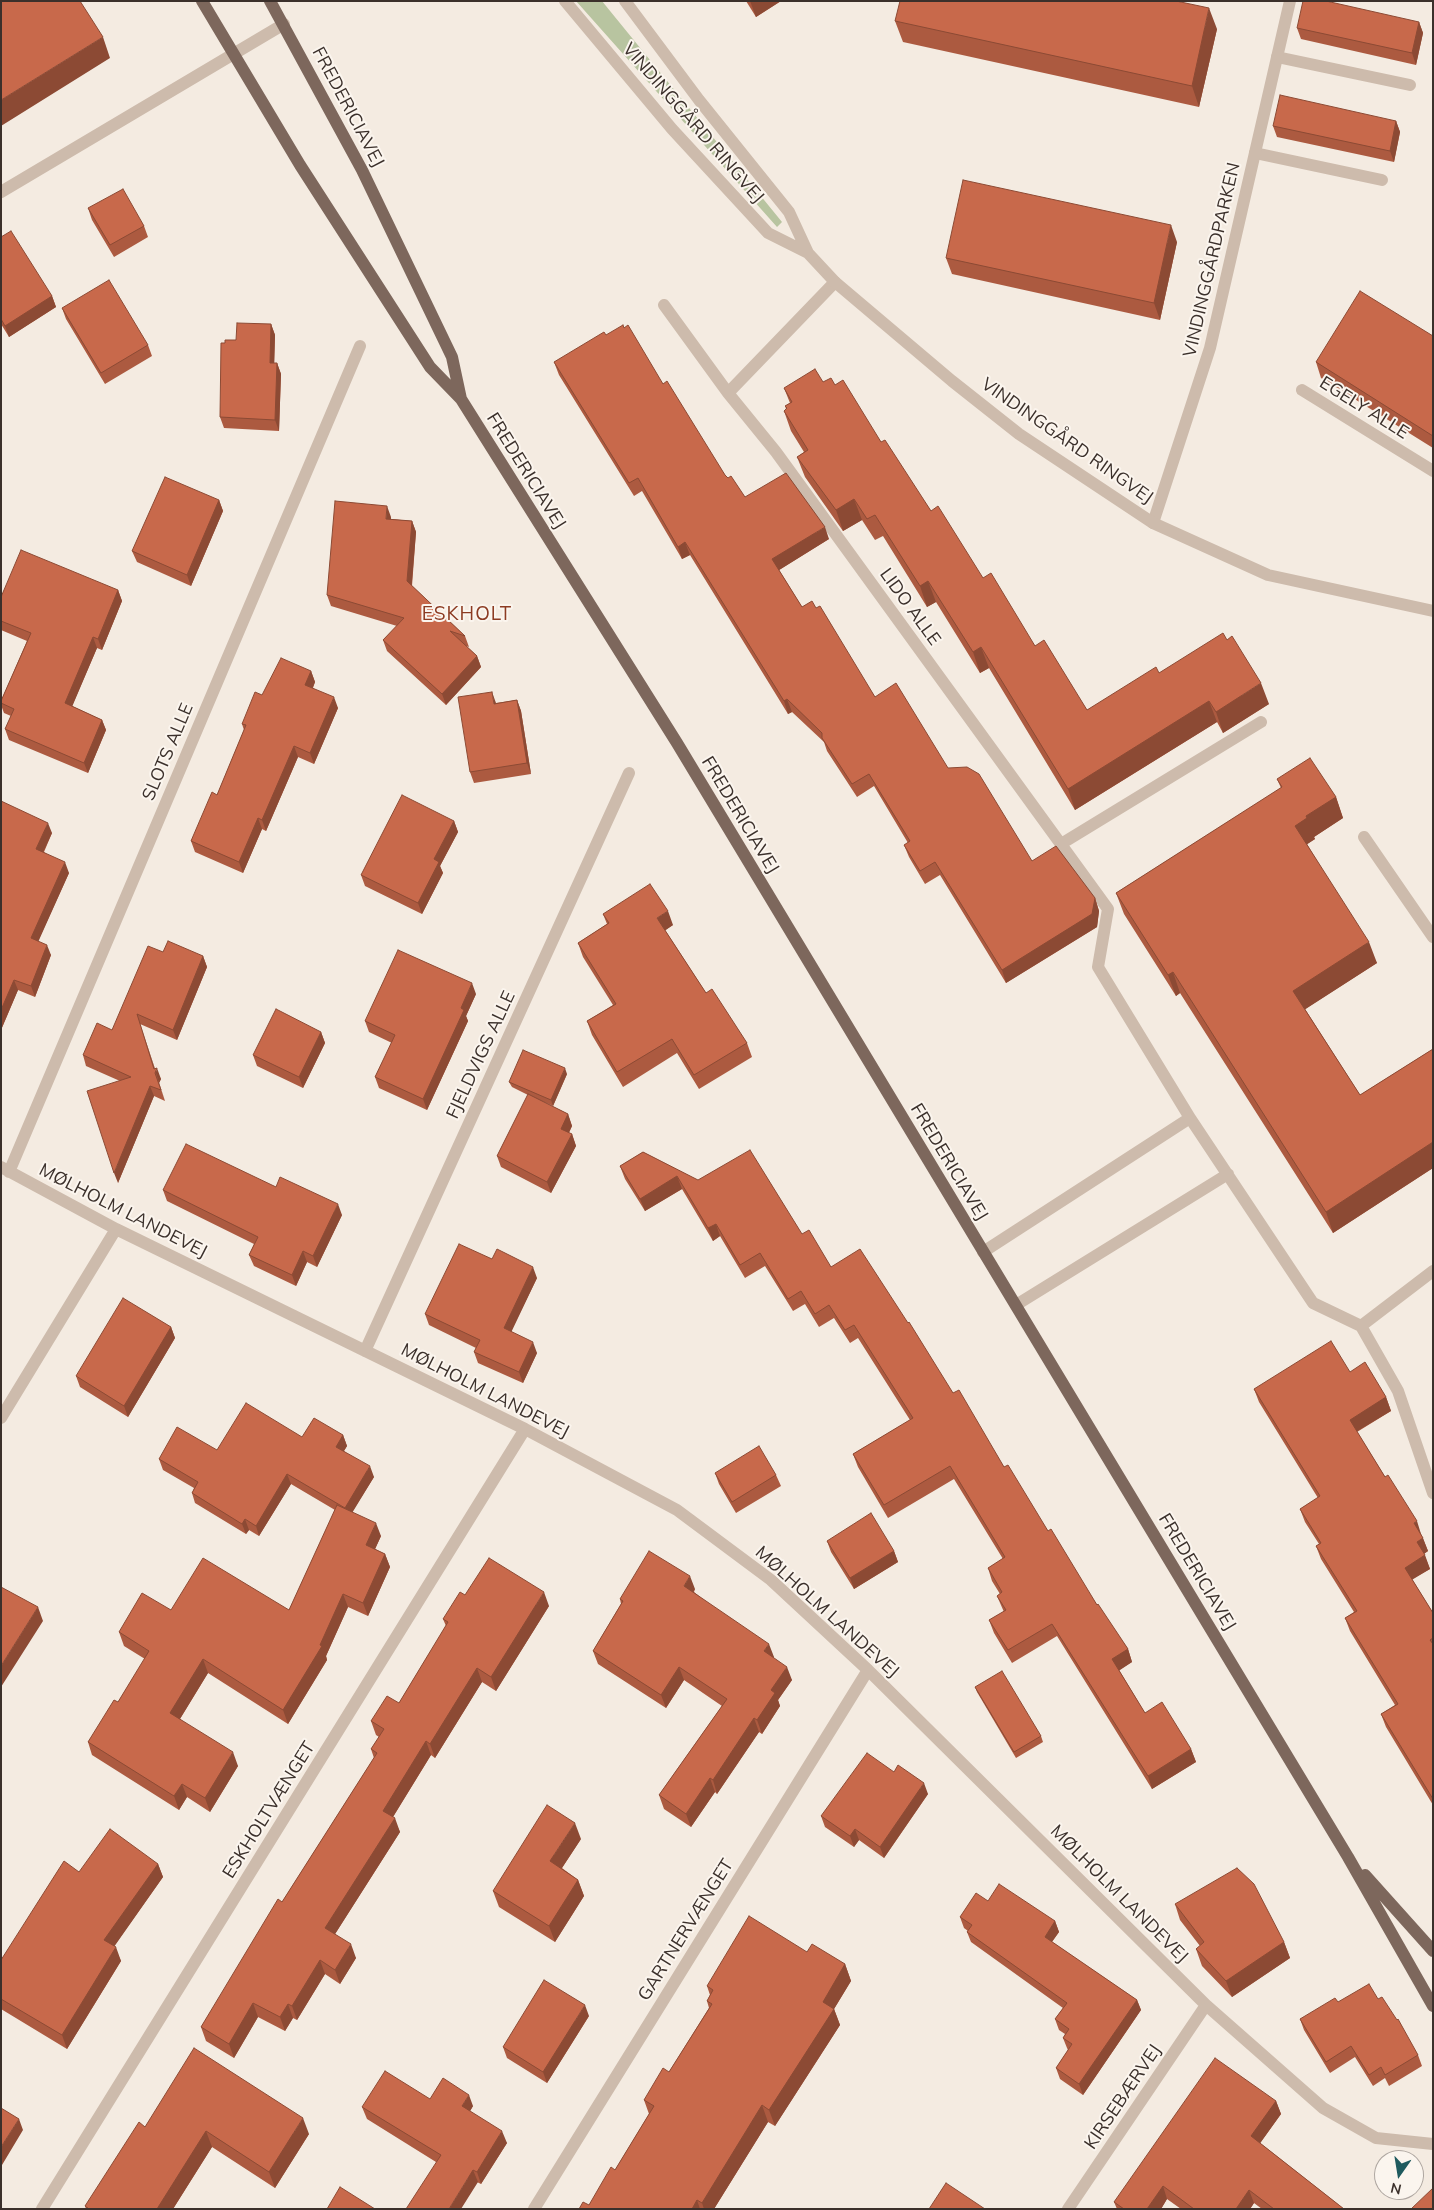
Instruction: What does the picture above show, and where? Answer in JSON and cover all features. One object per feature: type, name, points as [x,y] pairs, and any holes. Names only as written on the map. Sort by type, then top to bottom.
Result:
[{"type":"main road","name":"FREDERICIAVEJ","points":[[202,1],[300,164],[430,366],[461,399],[676,743],[1348,1857],[1433,2006]]},
{"type":"main road","name":"FREDERICIAVEJ","points":[[270,1],[362,170],[452,357],[461,399]]},
{"type":"main road","name":"FREDERICIAVEJ","points":[[1348,1857],[1433,1951]]},
{"type":"street","name":"VINDINGGÅRD RINGVEJ","points":[[565,1],[672,129],[768,234],[808,253]]},
{"type":"street","name":"VINDINGGÅRD RINGVEJ","points":[[625,1],[699,100],[789,212],[808,253],[835,282],[952,381],[1019,434],[1153,523],[1268,575],[1433,611]]},
{"type":"street","name":"VINDINGGÅRDPARKEN","points":[[1153,523],[1210,348],[1290,1]]},
{"type":"street","points":[[1,192],[284,24]]},
{"type":"street","points":[[1277,57],[1410,85]]},
{"type":"street","points":[[1255,153],[1382,180]]},
{"type":"street","points":[[728,393],[835,282]]},
{"type":"street","name":"LIDO ALLE","points":[[664,305],[728,393],[776,452],[1108,909],[1098,967],[1190,1118]]},
{"type":"street","name":"SLOTS ALLE","points":[[5,1169],[360,346]]},
{"type":"street","name":"EGELY ALLE","points":[[1302,390],[1433,471]]},
{"type":"street","points":[[1061,844],[1261,722]]},
{"type":"street","name":"FJELDVIGS ALLE","points":[[365,1351],[629,773]]},
{"type":"street","points":[[1364,837],[1433,937]]},
{"type":"street","points":[[983,1252],[1190,1118],[1313,1303],[1360,1326],[1398,1391],[1433,1493]]},
{"type":"street","name":"MØLHOLM LANDEVEJ","points":[[5,1169],[116,1229],[525,1430],[677,1510],[771,1580],[868,1670],[1206,2005],[1323,2108],[1376,2138],[1433,2144]]},
{"type":"street","points":[[1016,1305],[1228,1174]]},
{"type":"street","points":[[1,1418],[116,1229]]},
{"type":"street","points":[[1360,1326],[1433,1271]]},
{"type":"street","name":"ESKHOLTVÆNGET","points":[[42,2209],[525,1430]]},
{"type":"street","name":"GARTNERVÆNGET","points":[[534,2209],[868,1670]]},
{"type":"street","name":"KIRSEBÆRVEJ","points":[[1068,2209],[1206,2005]]},
{"type":"green space","points":[[576,1],[602,1],[782,222],[777,227]]},
{"type":"building","points":[[1,1],[80,1],[103,37],[1,100]]},
{"type":"building","points":[[900,1],[1176,1],[1209,8],[1192,86],[895,21]]},
{"type":"building","points":[[1303,1],[1326,1],[1419,22],[1412,53],[1297,28]]},
{"type":"building","points":[[1280,95],[1396,121],[1390,151],[1273,126]]},
{"type":"building","points":[[963,180],[1171,225],[1154,303],[946,258]]},
{"type":"building","points":[[123,189],[144,226],[110,245],[88,208]]},
{"type":"building","points":[[11,231],[52,296],[5,326],[1,319],[1,237]]},
{"type":"building","points":[[109,280],[148,345],[101,373],[62,308]]},
{"type":"building","points":[[1360,291],[1433,336],[1433,436],[1316,362]]},
{"type":"building","points":[[237,323],[271,324],[270,363],[277,363],[275,420],[220,417],[221,343],[225,343],[225,340],[236,340]]},
{"type":"building","points":[[623,325],[624,328],[628,325],[663,384],[667,381],[725,475],[728,478],[731,476],[745,497],[786,473],[825,527],[772,559],[802,607],[812,601],[816,608],[820,606],[875,697],[896,683],[948,768],[967,767],[979,774],[1032,861],[1056,846],[1095,898],[1092,914],[1002,970],[935,862],[920,871],[904,845],[910,841],[869,774],[852,784],[822,738],[822,733],[787,699],[784,701],[685,542],[678,547],[638,478],[629,483],[554,362],[604,332],[606,335]]},
{"type":"building","points":[[815,369],[823,382],[831,378],[835,385],[843,380],[881,442],[885,440],[931,511],[938,506],[983,578],[991,573],[1035,646],[1044,640],[1087,710],[1156,667],[1159,673],[1223,633],[1227,640],[1232,636],[1261,683],[1216,712],[1209,701],[1068,789],[981,647],[973,652],[928,581],[920,586],[875,515],[867,519],[854,499],[836,510],[797,457],[808,450],[784,411],[787,408],[785,406],[792,402],[784,388]]},
{"type":"building","points":[[165,477],[219,500],[187,575],[132,551]]},
{"type":"building","points":[[335,501],[387,506],[386,519],[412,521],[407,581],[465,636],[450,631],[477,656],[442,694],[383,640],[404,618],[327,595]]},
{"type":"building","points":[[21,550],[118,590],[98,639],[93,637],[65,703],[102,720],[84,763],[5,729],[14,709],[1,703],[1,701],[31,633],[1,621],[1,597]]},
{"type":"building","points":[[281,658],[311,671],[305,685],[334,697],[310,753],[294,746],[262,820],[258,818],[239,862],[191,841],[212,792],[217,795],[246,725],[242,724],[255,692],[262,695]]},
{"type":"building","points":[[492,692],[494,704],[517,700],[527,763],[470,772],[458,697]]},
{"type":"building","points":[[1310,758],[1336,797],[1306,816],[1307,818],[1295,826],[1369,942],[1293,991],[1360,1095],[1433,1049],[1433,1142],[1326,1212],[1173,972],[1168,975],[1116,893],[1282,787],[1277,779]]},
{"type":"building","points":[[402,795],[454,821],[434,859],[439,862],[418,903],[361,875]]},
{"type":"building","points":[[1,801],[48,823],[36,849],[65,862],[31,938],[47,945],[31,986],[14,980],[1,1010]]},
{"type":"building","points":[[650,884],[668,911],[657,918],[706,993],[712,989],[747,1043],[694,1075],[672,1039],[617,1072],[587,1021],[616,1004],[578,943],[609,923],[603,914]]},
{"type":"building","points":[[168,941],[203,956],[173,1030],[137,1014],[154,1069],[157,1068],[155,1073],[161,1090],[150,1086],[114,1173],[87,1091],[131,1077],[83,1055],[97,1023],[112,1030],[148,946],[163,952]]},
{"type":"building","points":[[398,950],[472,983],[461,1008],[464,1010],[423,1099],[375,1077],[395,1035],[365,1021]]},
{"type":"building","points":[[276,1009],[321,1032],[299,1077],[253,1055]]},
{"type":"building","points":[[523,1050],[565,1068],[551,1100],[509,1082]]},
{"type":"building","points":[[528,1094],[568,1114],[561,1129],[572,1134],[547,1182],[497,1156]]},
{"type":"building","points":[[186,1144],[276,1187],[280,1177],[338,1204],[313,1256],[303,1251],[292,1275],[249,1255],[258,1237],[163,1190]]},
{"type":"building","points":[[750,1150],[802,1234],[809,1230],[831,1267],[860,1249],[909,1322],[953,1393],[959,1390],[1004,1467],[1008,1465],[1048,1531],[1051,1529],[1097,1605],[1128,1649],[1112,1659],[1145,1713],[1162,1702],[1191,1749],[1148,1776],[1052,1624],[1008,1650],[989,1620],[1006,1610],[997,1596],[1002,1592],[988,1568],[1005,1557],[950,1466],[884,1505],[853,1454],[913,1418],[854,1325],[845,1330],[829,1305],[815,1314],[801,1291],[788,1299],[760,1253],[740,1265],[716,1224],[708,1228],[677,1176],[640,1199],[620,1166],[643,1152],[698,1180]]},
{"type":"building","points":[[459,1244],[492,1259],[497,1249],[533,1267],[504,1328],[533,1342],[519,1372],[474,1352],[480,1340],[425,1314]]},
{"type":"building","points":[[123,1298],[171,1327],[124,1406],[76,1376]]},
{"type":"building","points":[[1331,1341],[1350,1372],[1365,1362],[1386,1397],[1350,1420],[1385,1477],[1388,1475],[1417,1521],[1414,1523],[1423,1538],[1417,1542],[1425,1555],[1405,1568],[1433,1613],[1433,1638],[1430,1640],[1433,1644],[1433,1799],[1381,1714],[1398,1704],[1345,1618],[1357,1611],[1316,1546],[1321,1543],[1300,1509],[1320,1496],[1254,1389]]},
{"type":"building","points":[[246,1403],[302,1437],[314,1418],[343,1435],[336,1447],[370,1466],[345,1508],[287,1474],[256,1526],[245,1519],[242,1524],[192,1493],[198,1482],[159,1459],[177,1427],[217,1450]]},
{"type":"building","points":[[759,1446],[776,1475],[732,1502],[715,1473]]},
{"type":"building","points":[[337,1505],[376,1523],[366,1545],[385,1554],[363,1603],[343,1594],[320,1645],[322,1646],[283,1710],[203,1659],[170,1713],[233,1752],[205,1798],[182,1784],[174,1796],[88,1742],[114,1700],[118,1702],[149,1651],[119,1632],[142,1593],[171,1610],[203,1558],[289,1610]]},
{"type":"building","points":[[871,1513],[894,1551],[850,1578],[827,1541]]},
{"type":"building","points":[[649,1551],[690,1576],[684,1586],[769,1644],[764,1651],[787,1667],[771,1690],[775,1693],[757,1720],[754,1718],[713,1780],[710,1778],[686,1814],[659,1795],[727,1699],[679,1667],[661,1695],[593,1651],[623,1601],[620,1599]]},
{"type":"building","points":[[489,1558],[544,1592],[491,1677],[477,1668],[430,1744],[426,1741],[383,1811],[395,1818],[325,1928],[351,1944],[335,1970],[320,1960],[292,2006],[288,2004],[280,2017],[253,2003],[229,2044],[201,2027],[278,1899],[282,1902],[377,1753],[371,1749],[384,1729],[371,1721],[387,1696],[399,1703],[448,1622],[443,1619],[460,1592],[465,1595]]},
{"type":"building","points":[[1,1587],[38,1607],[1,1666]]},
{"type":"building","points":[[1002,1671],[1041,1736],[1014,1752],[975,1687]]},
{"type":"building","points":[[867,1753],[894,1772],[898,1765],[924,1783],[880,1847],[855,1829],[850,1836],[821,1816]]},
{"type":"building","points":[[547,1805],[575,1823],[550,1861],[578,1880],[549,1926],[493,1891]]},
{"type":"building","points":[[110,1829],[158,1864],[104,1940],[116,1947],[62,2035],[1,1999],[1,1960],[64,1861],[79,1872]]},
{"type":"building","points":[[1237,1868],[1254,1884],[1284,1942],[1226,1981],[1196,1949],[1204,1942],[1175,1904]]},
{"type":"building","points":[[999,1884],[1055,1921],[1045,1937],[1137,2000],[1079,2084],[1056,2068],[1072,2044],[1063,2038],[1069,2029],[1055,2019],[1067,2003],[967,1932],[972,1925],[960,1917],[976,1893],[988,1901]]},
{"type":"building","points":[[749,1916],[807,1952],[812,1944],[845,1964],[823,2002],[834,2009],[769,2110],[762,2105],[702,2203],[697,2200],[692,2209],[579,2209],[583,2202],[589,2205],[611,2167],[615,2170],[654,2106],[644,2100],[663,2068],[669,2072],[712,2004],[707,2001],[713,1990],[707,1986]]},
{"type":"building","points":[[544,1980],[585,2005],[543,2072],[503,2047]]},
{"type":"building","points":[[1369,1984],[1378,1999],[1382,1997],[1398,2019],[1418,2055],[1385,2075],[1381,2067],[1369,2075],[1351,2046],[1326,2062],[1300,2019],[1335,1998],[1338,2002]]},
{"type":"building","points":[[194,2048],[303,2118],[269,2172],[206,2131],[157,2209],[89,2209],[85,2206],[139,2122],[145,2127]]},
{"type":"building","points":[[1215,2058],[1276,2101],[1251,2136],[1344,2209],[1274,2209],[1249,2190],[1236,2209],[1194,2209],[1163,2186],[1147,2209],[1124,2209],[1114,2202]]},
{"type":"building","points":[[385,2071],[430,2099],[443,2078],[469,2095],[462,2106],[502,2131],[477,2172],[473,2170],[449,2209],[406,2209],[441,2155],[362,2107]]},
{"type":"building","points":[[1,2108],[19,2119],[1,2147]]},
{"type":"building","points":[[946,2183],[985,2209],[929,2209]]},
{"type":"building","points":[[340,2187],[375,2209],[327,2209]]},
{"type":"building","points":[[1433,2188],[1433,2209],[1411,2209],[1420,2200],[1424,2200],[1424,2197]]},
{"type":"district","name":"ESKHOLT","points":[[467,614]]}]
